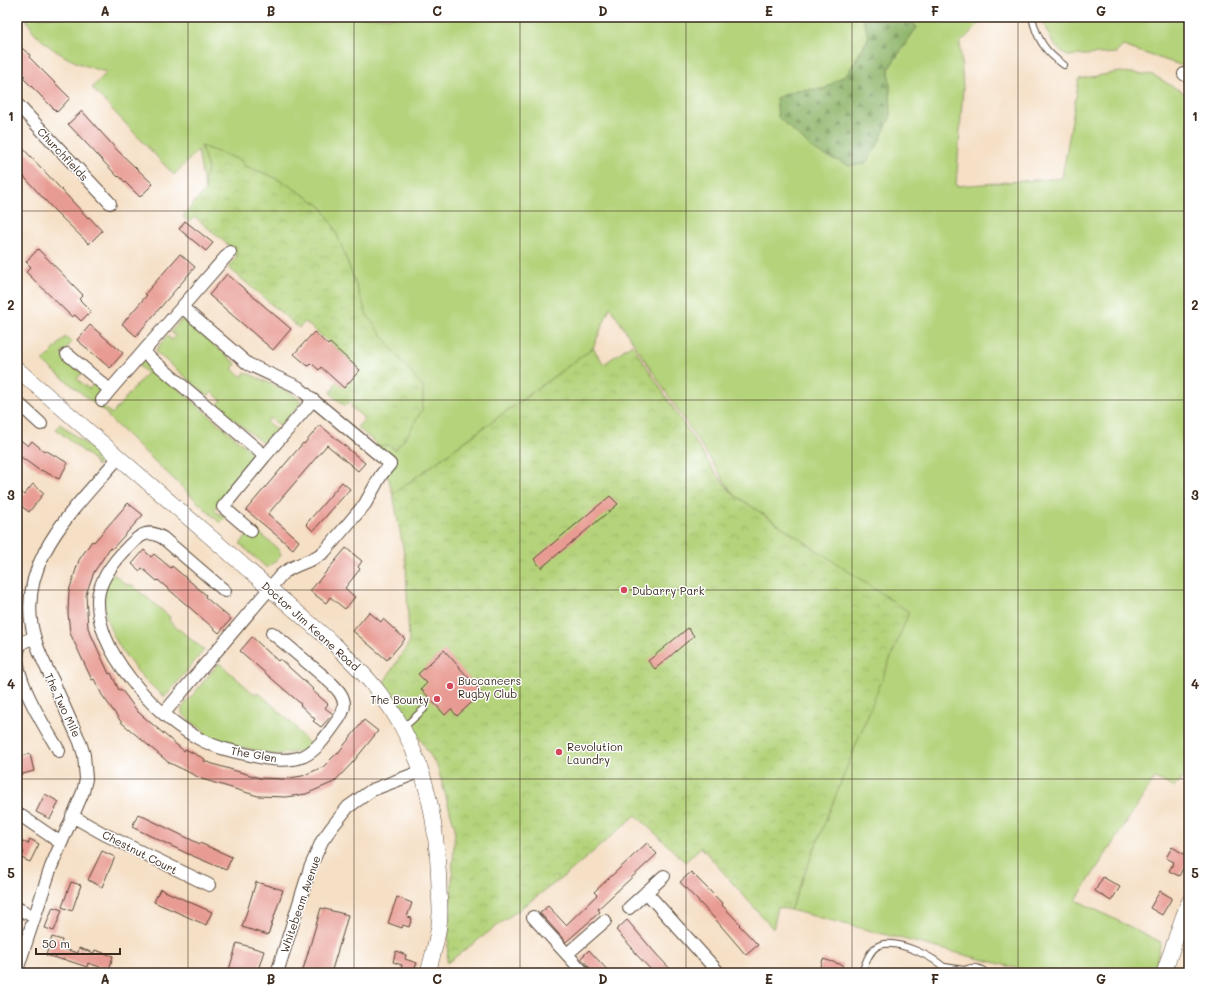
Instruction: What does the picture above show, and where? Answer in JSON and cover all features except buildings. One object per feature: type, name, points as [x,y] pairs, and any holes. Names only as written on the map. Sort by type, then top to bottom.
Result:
[{"type":"street","name":"Churchfields","points":[[17,104],[110,204]]},
{"type":"street","points":[[67,354],[106,395],[230,252]]},
{"type":"street","points":[[164,714],[281,575],[288,569],[317,557],[325,551],[364,504],[381,475],[390,464],[298,387],[248,364],[182,307]]},
{"type":"street","points":[[143,352],[265,456]]},
{"type":"street","name":"Doctor Jim Keane Road","points":[[17,369],[269,589],[313,625],[356,666],[379,691],[403,728],[422,771],[432,812],[439,861],[440,911],[436,938],[428,973]]},
{"type":"street","points":[[251,531],[223,507],[313,400]]},
{"type":"street","points":[[17,402],[41,424]]},
{"type":"street","name":"The Two Mile","points":[[17,970],[34,917],[61,843],[83,792],[86,779],[84,755],[80,742],[34,638],[30,599],[34,579],[51,540],[118,458]]},
{"type":"street","name":"The Glen","points":[[225,591],[164,538],[152,533],[146,533],[128,547],[118,558],[104,580],[98,598],[103,628],[110,649],[143,694],[164,714],[196,737],[225,749],[257,757],[283,760],[295,758],[310,752],[327,736],[339,718],[344,701],[336,688],[272,633]]},
{"type":"street","points":[[34,638],[25,641],[20,645],[18,662],[21,679],[30,700],[59,751]]},
{"type":"street","name":"Whitebeam Avenue","points":[[278,973],[310,868],[322,840],[348,807],[372,790],[422,771]]},
{"type":"street","points":[[17,813],[61,843]]},
{"type":"street","name":"Chestnut Court","points":[[72,816],[104,834],[209,885]]},
{"type":"street","points":[[629,908],[664,876]]},
{"type":"street","points":[[646,892],[719,973]]},
{"type":"street","points":[[1164,973],[1189,902]]},
{"type":"street","points":[[17,908],[34,917]]},
{"type":"street","points":[[533,917],[584,973]]},
{"type":"street","points":[[567,954],[605,921]]},
{"type":"lane","points":[[1032,17],[1036,34],[1046,50],[1064,65]]},
{"type":"lane","points":[[403,728],[424,709]]},
{"type":"lane","points":[[870,973],[863,972],[872,949],[880,945],[894,944],[926,955],[944,967],[949,973]]},
{"type":"lane","points":[[944,967],[963,972],[974,968],[980,969],[986,973]]},
{"type":"green space","points":[[25,17],[862,17],[869,37],[848,73],[824,89],[796,90],[891,116],[889,68],[917,27],[904,17],[977,17],[980,23],[960,43],[963,89],[956,186],[1062,178],[1079,79],[1120,72],[1153,75],[1189,96],[1189,772],[1174,787],[1155,778],[1076,900],[1161,942],[1154,973],[1035,973],[790,910],[908,612],[733,494],[610,307],[593,348],[393,494],[346,335],[255,285],[209,215],[198,150],[174,175],[92,88],[107,72],[77,63],[50,47],[35,33]]},
{"type":"green space","points":[[862,17],[904,17],[917,27],[889,68],[891,116],[876,148],[865,164],[850,166],[815,151],[778,117],[776,98],[796,90],[824,89],[848,73],[869,37]]},
{"type":"green space","points":[[1040,17],[1189,17],[1189,51],[1183,66],[1123,46],[1116,53],[1067,56],[1054,45]]},
{"type":"green space","points":[[201,146],[243,161],[242,165],[269,175],[287,184],[321,206],[332,223],[367,315],[423,387],[422,410],[408,434],[395,450],[389,445],[379,446],[357,427],[363,421],[363,417],[351,407],[352,405],[349,402],[345,406],[330,393],[334,388],[334,385],[352,365],[349,359],[305,322],[299,328],[228,267],[239,254],[195,217],[190,222],[183,217],[196,200],[206,191],[204,180],[208,169]]},
{"type":"green space","points":[[181,320],[186,321],[236,364],[232,369],[242,377],[245,372],[291,393],[300,400],[300,404],[281,426],[270,418],[267,422],[277,431],[266,443],[262,443],[217,405],[221,400],[212,392],[208,396],[157,353],[156,350],[167,336],[172,340],[176,336],[171,332]]},
{"type":"green space","points":[[65,337],[72,342],[61,355],[82,373],[77,379],[89,389],[94,384],[99,388],[100,391],[94,399],[112,414],[147,373],[138,365],[141,362],[146,361],[254,454],[256,457],[254,463],[214,510],[220,515],[223,514],[226,516],[220,523],[110,419],[106,413],[43,362]]},
{"type":"green space","points":[[632,344],[714,471],[733,494],[909,612],[790,910],[778,907],[773,929],[701,847],[685,862],[636,815],[567,874],[447,963],[455,828],[437,766],[384,682],[409,643],[406,564],[393,494],[593,348],[604,364]]},
{"type":"green space","points":[[60,424],[98,454],[102,459],[97,466],[94,460],[56,429]]},
{"type":"green space","points":[[254,528],[279,550],[281,556],[267,568],[240,544]]},
{"type":"green space","points":[[112,573],[127,585],[132,585],[170,617],[169,621],[204,650],[165,697],[155,689],[133,666],[114,637],[109,626],[104,604],[104,593]]},
{"type":"green space","points":[[219,663],[253,693],[259,693],[296,727],[298,732],[313,747],[301,751],[276,755],[224,743],[205,735],[204,731],[182,713],[182,708]]},
{"type":"place","name":"Dubarry Park","points":[[624,590]]},
{"type":"place","name":"Buccaneers Rugby Club","points":[[450,686]]},
{"type":"place","name":"The Bounty","points":[[437,699]]},
{"type":"place","name":"Revolution Laundry","points":[[559,752]]}]
